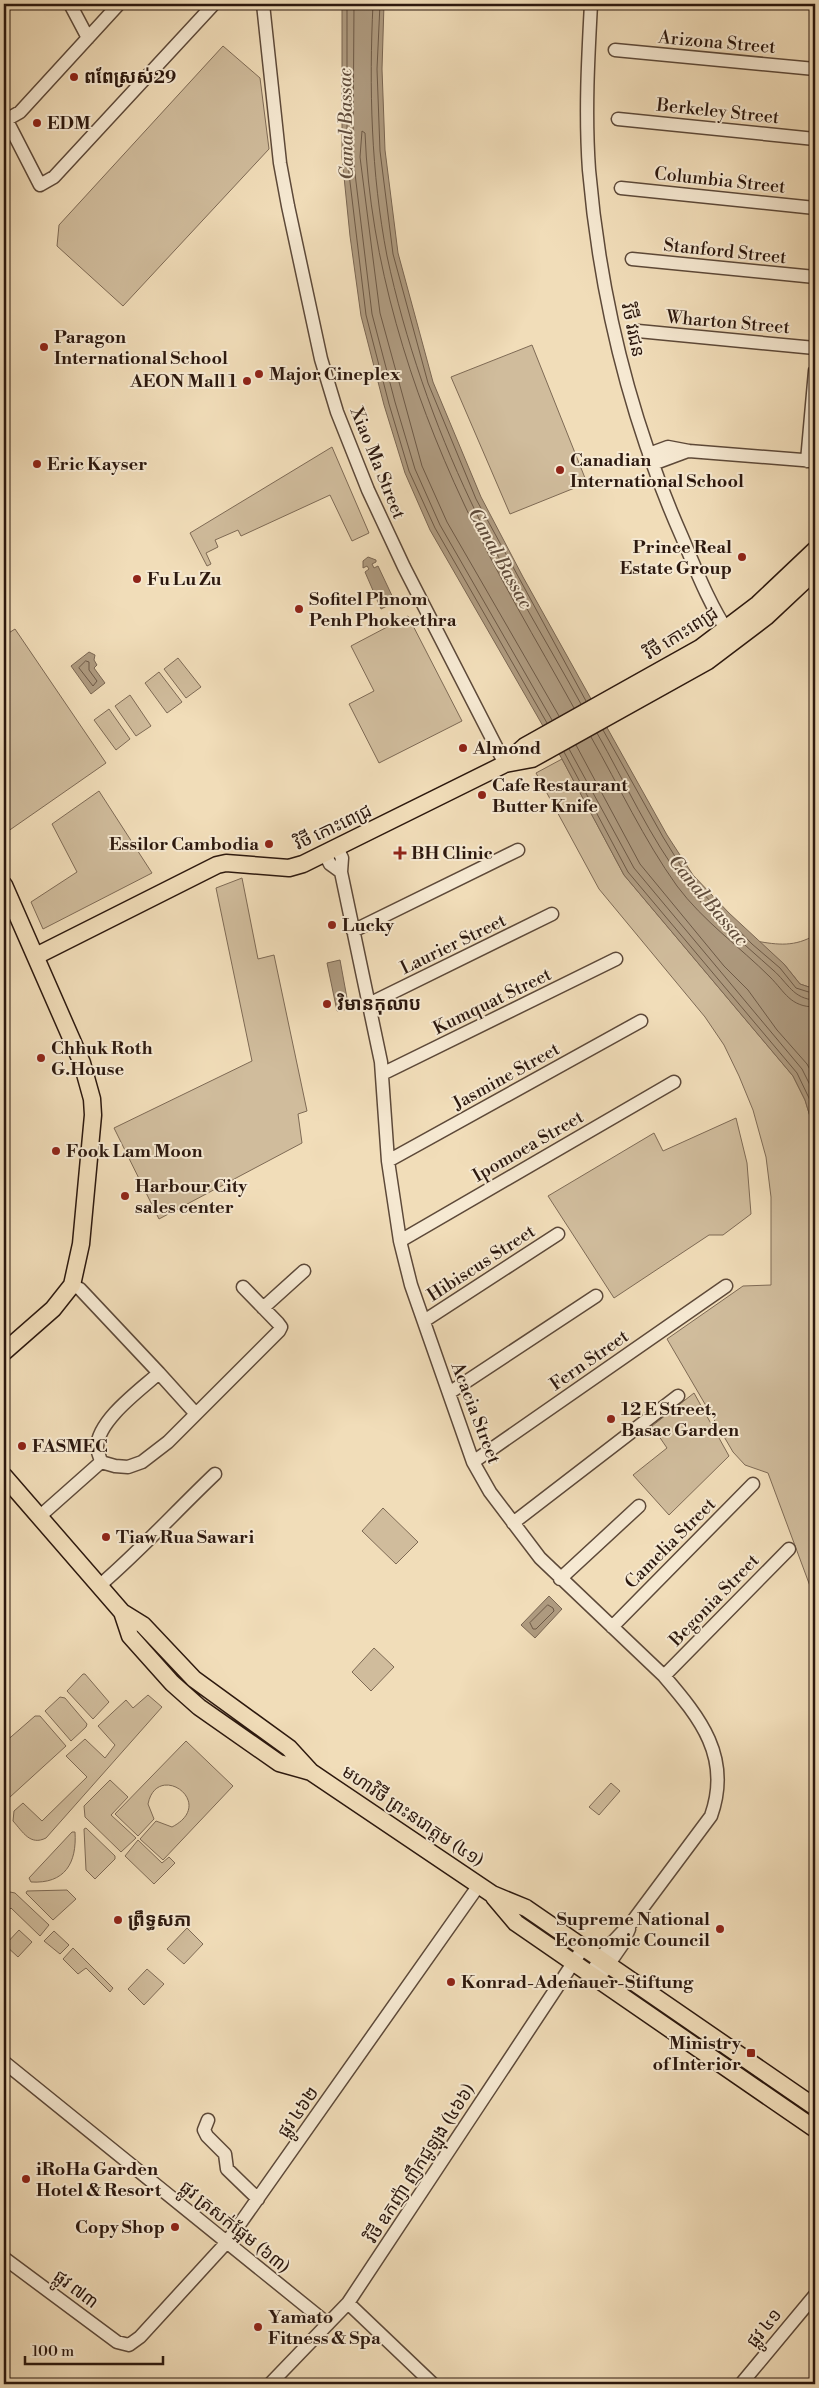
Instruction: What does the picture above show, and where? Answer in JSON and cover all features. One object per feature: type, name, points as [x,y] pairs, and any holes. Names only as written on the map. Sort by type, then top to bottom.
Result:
[{"type":"main road","name":"វិថី កោះពេជ្រ","points":[[730,635],[815,550]]},
{"type":"main road","name":"វិថី កោះពេជ្រ","points":[[36,956],[217,865],[226,863],[289,868],[303,864],[331,851],[529,752],[623,700],[700,648],[766,617],[815,571]]},
{"type":"main road","points":[[4,885],[82,1063],[92,1099],[93,1115],[81,1244],[72,1285],[53,1309],[4,1352]]},
{"type":"main road","name":"មហាវិថី ព្រះនរោត្តម (៤១)","points":[[4,1476],[122,1612],[130,1636],[172,1683],[199,1707],[279,1763],[311,1772],[485,1890],[526,1908],[815,2107]]},
{"type":"main road","name":"មហាវិថី ព្រះនរោត្តម (៤១)","points":[[485,1890],[516,1923],[815,2129]]},
{"type":"street","points":[[70,4],[88,38]]},
{"type":"street","points":[[119,4],[20,112],[5,118],[40,185],[54,177],[214,4]]},
{"type":"street","name":"Xiao Ma Street","points":[[263,4],[280,163],[319,350],[337,412],[368,490],[400,559],[505,764]]},
{"type":"street","name":"វិថី វរជន","points":[[591,4],[587,130],[594,218],[623,369],[651,459],[689,554],[730,635]]},
{"type":"street","name":"Arizona Street","points":[[615,50],[815,69]]},
{"type":"street","name":"Berkeley Street","points":[[618,119],[815,139]]},
{"type":"street","name":"Columbia Street","points":[[621,188],[815,208]]},
{"type":"street","name":"Stanford Street","points":[[632,259],[815,277]]},
{"type":"street","name":"Wharton Street","points":[[638,331],[815,348]]},
{"type":"street","points":[[651,459],[689,451],[811,461],[815,371]]},
{"type":"street","points":[[353,931],[518,850]]},
{"type":"street","name":"Acacia Street","points":[[331,851],[330,864],[341,872],[382,1074],[388,1161],[400,1241],[424,1321],[473,1462],[490,1492],[540,1558],[664,1676],[693,1712],[706,1734],[715,1755],[719,1777],[717,1799],[711,1816],[632,1922],[594,1977]]},
{"type":"street","name":"Laurier Street","points":[[369,1004],[552,914]]},
{"type":"street","name":"Kumquat Street","points":[[382,1074],[616,959]]},
{"type":"street","name":"Jasmine Street","points":[[388,1161],[641,1021]]},
{"type":"street","name":"Ipomoea Street","points":[[400,1241],[674,1082]]},
{"type":"street","name":"Hibiscus Street","points":[[424,1321],[558,1234]]},
{"type":"street","points":[[263,1308],[304,1271]]},
{"type":"street","points":[[72,1285],[80,1290],[196,1414]]},
{"type":"street","name":"Fern Street","points":[[473,1462],[726,1286]]},
{"type":"street","points":[[101,1462],[128,1467],[142,1462],[168,1442],[280,1331],[281,1327],[278,1323],[243,1287]]},
{"type":"street","points":[[449,1393],[596,1296]]},
{"type":"street","points":[[101,1462],[97,1448],[100,1434],[107,1422],[159,1373]]},
{"type":"street","points":[[513,1523],[678,1396]]},
{"type":"street","points":[[39,1517],[101,1462]]},
{"type":"street","points":[[99,1586],[135,1555],[178,1509],[215,1474]]},
{"type":"street","name":"Camelia Street","points":[[612,1627],[752,1484]]},
{"type":"street","points":[[560,1579],[639,1506]]},
{"type":"street","name":"Begonia Street","points":[[664,1676],[789,1549]]},
{"type":"street","name":"ផ្លូវ ៤៦២","points":[[129,2344],[140,2337],[227,2242],[485,1890]]},
{"type":"street","name":"វិថី ឧកញ៉ា ញឹកជូឡុង (៤៦៦)","points":[[270,2384],[348,2303],[583,1948]]},
{"type":"street","name":"ផ្លូវ ត្រសក់ផ្អែម (៦៣)","points":[[4,2062],[328,2324]]},
{"type":"street","points":[[208,2120],[204,2130],[207,2136],[225,2154],[227,2169],[258,2199]]},
{"type":"street","name":"ផ្លូវ ៧៣","points":[[4,2258],[117,2342],[129,2344]]},
{"type":"street","name":"ផ្លូវ ៤១","points":[[741,2384],[815,2295]]},
{"type":"street","points":[[348,2303],[433,2384]]},
{"type":"shaded area","points":[[223,46],[260,78],[269,149],[123,306],[57,246],[59,225]]},
{"type":"shaded area","points":[[532,345],[587,483],[510,514],[451,377]]},
{"type":"shaded area","points":[[332,447],[369,533],[352,541],[330,495],[241,536],[238,530],[215,540],[218,547],[206,553],[211,564],[207,566],[190,533]]},
{"type":"shaded area","points":[[408,616],[462,721],[379,763],[349,704],[374,691],[351,646]]},
{"type":"shaded area","points":[[15,629],[106,763],[4,834],[4,636]]},
{"type":"shaded area","points":[[178,658],[201,687],[186,698],[164,669]]},
{"type":"shaded area","points":[[159,672],[182,702],[167,713],[145,683]]},
{"type":"shaded area","points":[[130,695],[151,726],[136,736],[115,706]]},
{"type":"shaded area","points":[[109,709],[130,739],[116,750],[94,720]]},
{"type":"shaded area","points":[[562,759],[624,875],[793,1076],[805,1100],[812,1123],[815,1183],[815,1283],[810,1392],[815,1427],[815,1580],[810,1586],[768,1473],[745,1465],[733,1452],[667,1339],[743,1286],[771,1285],[771,1197],[766,1157],[753,1110],[724,1045],[705,1017],[599,889],[536,773]]},
{"type":"shaded area","points":[[99,791],[152,873],[43,929],[31,902],[77,872],[52,824]]},
{"type":"shaded area","points":[[242,878],[258,959],[274,955],[307,1111],[298,1114],[302,1143],[159,1219],[114,1128],[252,1061],[216,888]]},
{"type":"shaded area","points":[[815,935],[815,989],[800,984],[784,964],[756,941],[786,944],[800,942]]},
{"type":"shaded area","points":[[736,1118],[747,1163],[751,1214],[723,1235],[709,1235],[614,1298],[548,1196],[654,1133],[663,1151]]},
{"type":"shaded area","points":[[694,1393],[729,1456],[669,1515],[633,1475],[667,1448],[652,1426]]},
{"type":"shaded area","points":[[383,1508],[418,1542],[396,1564],[362,1531]]},
{"type":"shaded area","points":[[374,1648],[394,1667],[371,1691],[352,1672]]},
{"type":"shaded area","points":[[83,1674],[109,1702],[93,1719],[67,1691]]},
{"type":"shaded area","points":[[148,1695],[162,1707],[46,1838],[36,1840],[27,1837],[13,1821],[14,1811],[23,1803],[42,1821],[87,1777],[66,1756],[85,1739],[105,1758],[115,1745],[98,1726],[126,1700],[133,1708]]},
{"type":"shaded area","points":[[60,1697],[65,1698],[87,1724],[71,1741],[45,1711]]},
{"type":"shaded area","points":[[35,1716],[40,1716],[66,1746],[10,1797],[4,1799],[4,1743]]},
{"type":"shaded area","points":[[186,1741],[233,1786],[163,1860],[140,1839],[156,1821],[172,1827],[185,1817],[189,1807],[187,1798],[181,1790],[172,1786],[162,1786],[154,1791],[148,1804],[154,1819],[138,1836],[115,1814]]},
{"type":"shaded area","points":[[110,1780],[128,1797],[111,1815],[136,1838],[121,1852],[85,1817],[84,1806]]},
{"type":"shaded area","points":[[611,1783],[620,1791],[599,1815],[589,1807]]},
{"type":"shaded area","points":[[86,1828],[115,1856],[115,1859],[95,1879],[86,1870],[84,1829]]},
{"type":"shaded area","points":[[72,1832],[75,1832],[74,1853],[66,1869],[52,1879],[43,1882],[31,1882],[29,1878]]},
{"type":"shaded area","points":[[138,1840],[162,1863],[169,1857],[175,1863],[154,1884],[125,1856]]},
{"type":"shaded area","points":[[67,1890],[76,1899],[53,1920],[26,1893],[27,1891]]},
{"type":"shaded area","points":[[10,1892],[15,1893],[49,1925],[40,1936],[11,1908],[4,1915],[4,1896]]},
{"type":"shaded area","points":[[187,1928],[203,1944],[184,1964],[167,1949]]},
{"type":"shaded area","points":[[19,1930],[32,1942],[18,1957],[5,1945]]},
{"type":"shaded area","points":[[54,1931],[69,1945],[60,1954],[44,1941]]},
{"type":"shaded area","points":[[73,1948],[113,1988],[110,1992],[86,1968],[78,1974],[63,1959]]},
{"type":"shaded area","points":[[147,1969],[164,1984],[144,2005],[128,1989]]},
{"type":"water","name":"Canal Bassac","points":[[342,4],[384,4],[382,69],[385,150],[398,253],[433,382],[481,497],[523,577],[667,835],[693,875],[729,913],[784,964],[800,984],[815,989],[815,1183],[812,1123],[805,1100],[793,1076],[624,875],[562,759],[430,530],[405,473],[384,405],[361,316],[350,236],[342,157]]},
{"type":"water","points":[[368,557],[376,560],[372,564],[374,568],[378,566],[395,602],[381,609],[365,572],[369,569],[367,566],[363,568],[363,561]]},
{"type":"water","points":[[89,652],[95,655],[94,660],[97,665],[94,668],[105,683],[91,694],[71,666]]},
{"type":"water","points":[[340,960],[349,1009],[337,1011],[327,963]]},
{"type":"water","points":[[815,1283],[815,1427],[810,1392]]},
{"type":"water","points":[[549,1596],[562,1609],[535,1638],[521,1625]]},
{"type":"place","name":"ពពែស្រស់29","points":[[74,77]]},
{"type":"place","name":"EDM","points":[[37,123]]},
{"type":"place","name":"Paragon International School","points":[[44,347]]},
{"type":"place","name":"Major Cineplex","points":[[259,374]]},
{"type":"place","name":"AEON Mall 1","points":[[247,381]]},
{"type":"place","name":"Eric Kayser","points":[[37,464]]},
{"type":"place","name":"Canadian International School","points":[[560,470]]},
{"type":"place","name":"Prince Real Estate Group","points":[[742,557]]},
{"type":"place","name":"Fu Lu Zu","points":[[137,579]]},
{"type":"place","name":"Sofitel Phnom Penh Phokeethra","points":[[299,609]]},
{"type":"place","name":"Almond","points":[[463,748]]},
{"type":"place","name":"Cafe Restaurant Butter Knife","points":[[482,795]]},
{"type":"place","name":"Essilor Cambodia","points":[[269,844]]},
{"type":"place","name":"BH Clinic","points":[[400,853]]},
{"type":"place","name":"Lucky","points":[[332,925]]},
{"type":"place","name":"វិមានកុលាប","points":[[327,1004]]},
{"type":"place","name":"Chhuk Roth G.House","points":[[41,1058]]},
{"type":"place","name":"Fook Lam Moon","points":[[56,1151]]},
{"type":"place","name":"Harbour City sales center","points":[[125,1196]]},
{"type":"place","name":"12 E Street, Basac Garden","points":[[611,1419]]},
{"type":"place","name":"FASMEC","points":[[22,1446]]},
{"type":"place","name":"Tiaw Rua Sawari","points":[[106,1537]]},
{"type":"place","name":"ព្រឹទ្ធសភា","points":[[118,1920]]},
{"type":"place","name":"Supreme National Economic Council","points":[[720,1929]]},
{"type":"place","name":"Konrad-Adenauer-Stiftung","points":[[451,1982]]},
{"type":"place","name":"Ministry of Interior","points":[[751,2053]]},
{"type":"place","name":"iRoHa Garden Hotel & Resort","points":[[26,2179]]},
{"type":"place","name":"Copy Shop","points":[[175,2227]]},
{"type":"place","name":"Yamato Fitness & Spa","points":[[258,2327]]}]
